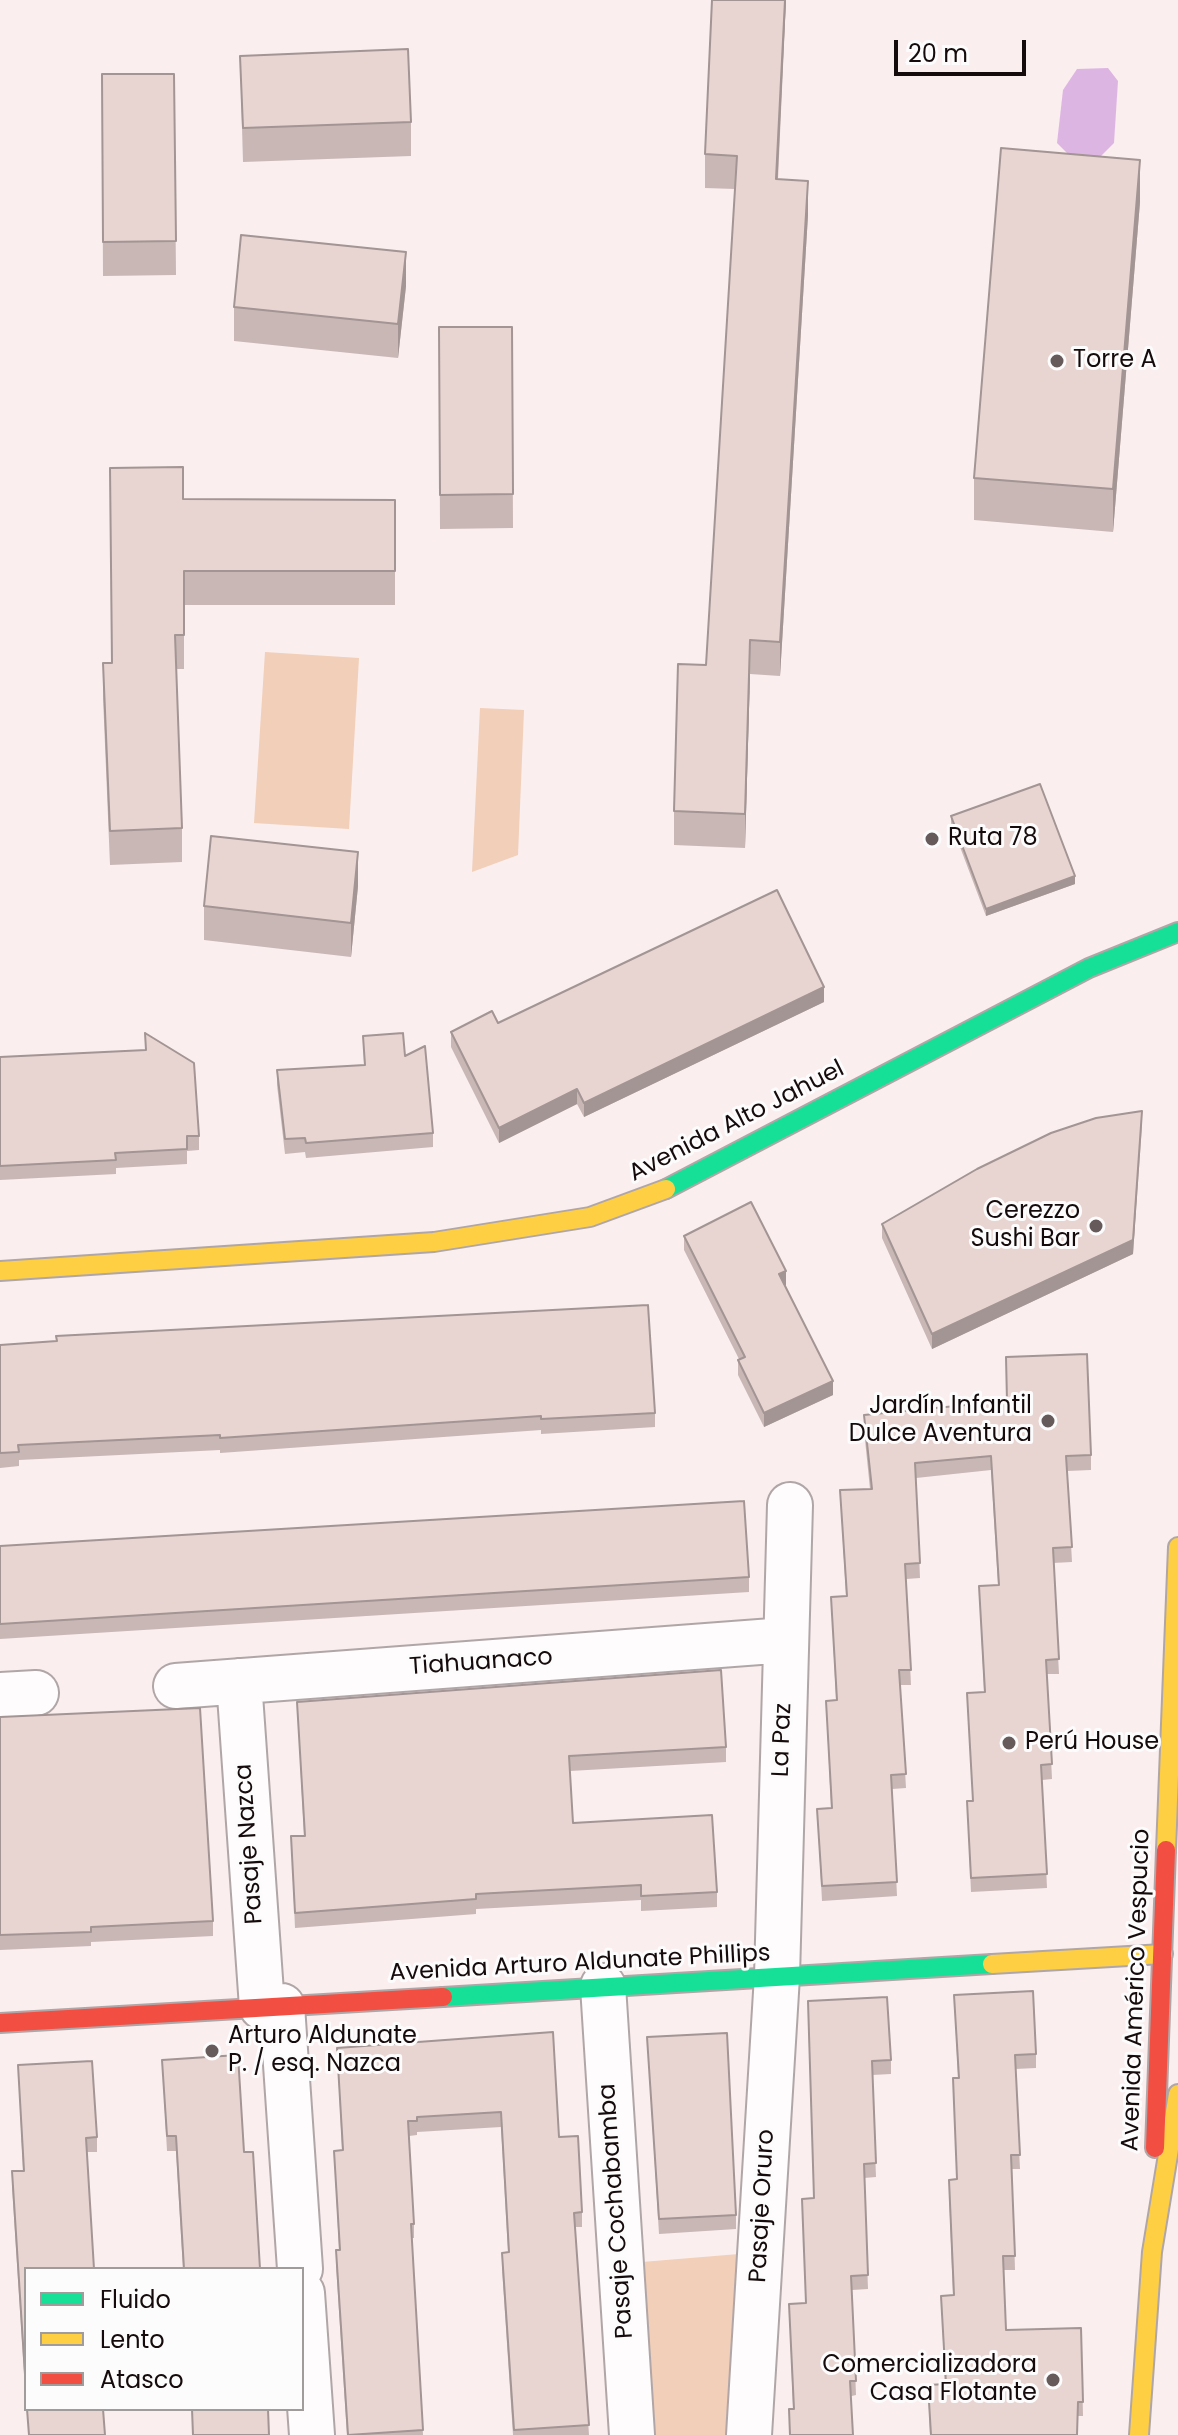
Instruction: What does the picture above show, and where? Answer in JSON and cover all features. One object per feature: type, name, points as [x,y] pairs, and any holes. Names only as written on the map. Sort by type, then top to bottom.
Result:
[{"type":"main road","name":"Avenida Alto Jahuel","points":[[0,1271],[434,1242],[590,1217],[673,1186],[1089,968],[1178,932]]},
{"type":"main road","name":"Avenida Américo Vespucio","points":[[1139,2435],[1152,2252],[1178,1547]]},
{"type":"main road","name":"Avenida Arturo Aldunate Phillips","points":[[0,2023],[1163,1954]]},
{"type":"main road","points":[[1152,2252],[1178,2094]]},
{"type":"street","name":"La Paz","points":[[777,1976],[790,1505]]},
{"type":"street","name":"Tiahuanaco","points":[[176,1686],[786,1640]]},
{"type":"street","name":"Pasaje Nazca","points":[[239,1681],[300,2267]]},
{"type":"street","name":"Pasaje Oruro","points":[[749,2435],[777,1976]]},
{"type":"street","name":"Pasaje Cochabamba","points":[[603,1986],[632,2435]]},
{"type":"street","points":[[304,2321],[312,2435]]},
{"type":"shaded area","points":[[1108,68],[1118,81],[1114,143],[1101,156],[1072,158],[1057,143],[1063,90],[1077,69]]},
{"type":"shaded area","points":[[265,652],[359,658],[349,829],[254,823]]},
{"type":"shaded area","points":[[480,708],[524,710],[518,855],[472,872]]},
{"type":"shaded area","points":[[739,2254],[732,2435],[646,2435],[642,2262]]},
{"type":"building","points":[[712,0],[785,0],[776,179],[808,181],[780,642],[750,640],[745,814],[674,811],[678,664],[706,665],[737,156],[705,154]]},
{"type":"building","points":[[408,49],[411,122],[243,128],[240,56]]},
{"type":"building","points":[[102,74],[174,74],[176,241],[103,242]]},
{"type":"building","name":"Torre A","points":[[1001,148],[1140,160],[1113,489],[974,478]]},
{"type":"building","points":[[241,235],[406,252],[398,324],[234,307]]},
{"type":"building","points":[[439,327],[512,327],[513,494],[440,495]]},
{"type":"building","points":[[183,467],[183,499],[395,500],[395,571],[184,571],[184,635],[175,635],[182,828],[110,831],[103,663],[112,663],[110,468]]},
{"type":"building","points":[[1040,784],[1075,876],[986,909],[951,816]]},
{"type":"building","points":[[211,836],[358,852],[351,923],[204,906]]},
{"type":"building","points":[[777,890],[824,987],[584,1103],[577,1089],[499,1128],[451,1032],[492,1011],[498,1023]]},
{"type":"building","points":[[145,1033],[194,1063],[199,1136],[187,1136],[187,1149],[115,1153],[116,1160],[0,1166],[0,1057],[146,1050]]},
{"type":"building","points":[[403,1033],[405,1056],[425,1046],[433,1133],[306,1143],[305,1138],[285,1139],[277,1070],[365,1065],[363,1036]]},
{"type":"building","points":[[1142,1111],[1133,1240],[932,1334],[882,1224],[977,1169],[1051,1133],[1096,1118]]},
{"type":"building","points":[[751,1202],[786,1271],[779,1274],[833,1381],[764,1413],[738,1360],[745,1357],[684,1236]]},
{"type":"building","points":[[648,1305],[655,1413],[541,1419],[541,1416],[220,1438],[220,1435],[18,1445],[19,1452],[0,1453],[0,1345],[57,1341],[56,1336]]},
{"type":"building","points":[[1087,1354],[1091,1455],[1066,1456],[1072,1547],[1053,1548],[1059,1659],[1046,1660],[1052,1764],[1041,1765],[1047,1874],[971,1878],[967,1801],[973,1801],[967,1693],[985,1692],[979,1586],[999,1585],[991,1456],[915,1463],[920,1563],[905,1564],[911,1670],[899,1670],[906,1774],[891,1775],[897,1882],[822,1886],[817,1809],[832,1808],[826,1701],[837,1700],[831,1597],[847,1596],[840,1490],[872,1489],[864,1415],[1007,1401],[1006,1357]]},
{"type":"building","points":[[744,1501],[749,1577],[0,1624],[0,1546]]},
{"type":"building","points":[[721,1670],[726,1747],[569,1756],[573,1823],[712,1815],[717,1892],[641,1896],[641,1885],[476,1894],[476,1899],[295,1913],[291,1836],[305,1836],[297,1702]]},
{"type":"building","points":[[200,1708],[213,1921],[91,1927],[91,1932],[0,1935],[0,1717]]},
{"type":"building","points":[[1033,1991],[1036,2054],[1015,2055],[1020,2155],[1011,2155],[1015,2256],[1003,2256],[1006,2330],[1081,2328],[1083,2402],[1078,2402],[1077,2435],[931,2435],[928,2385],[946,2384],[941,2296],[954,2295],[949,2180],[957,2179],[953,2078],[959,2078],[954,1995]]},
{"type":"building","points":[[887,1997],[891,2060],[872,2061],[876,2163],[864,2164],[868,2275],[851,2276],[856,2381],[850,2381],[853,2435],[790,2435],[789,2409],[794,2409],[789,2304],[806,2303],[802,2199],[814,2198],[808,2001]]},
{"type":"building","points":[[553,2032],[559,2137],[578,2136],[582,2212],[574,2213],[589,2425],[514,2430],[502,2253],[509,2252],[501,2112],[417,2117],[417,2121],[408,2121],[423,2430],[348,2435],[336,2250],[340,2250],[334,2151],[343,2150],[337,2048]]},
{"type":"building","points":[[727,2033],[736,2215],[659,2219],[647,2037]]},
{"type":"building","points":[[238,2055],[244,2152],[253,2152],[260,2267],[184,2267],[176,2136],[167,2136],[162,2060]]},
{"type":"building","points":[[92,2061],[97,2137],[86,2138],[94,2267],[24,2267],[24,2359],[12,2171],[24,2171],[18,2065]]},
{"type":"building","points":[[27,2411],[103,2411],[105,2435],[29,2435]]},
{"type":"building","points":[[192,2411],[268,2411],[269,2435],[193,2435]]},
{"type":"traffic: fast","points":[[666,1189],[1089,968],[1178,932]]},
{"type":"traffic: fast","points":[[443,1997],[992,1964]]},
{"type":"traffic: slow","points":[[0,1271],[434,1242],[590,1217],[666,1189]]},
{"type":"traffic: slow","points":[[1166,1850],[1178,1547]]},
{"type":"traffic: slow","points":[[992,1964],[1163,1954]]},
{"type":"traffic: slow","points":[[1152,2252],[1178,2094]]},
{"type":"traffic: slow","points":[[1139,2435],[1152,2252]]},
{"type":"traffic: jam","points":[[1155,2148],[1166,1850]]},
{"type":"traffic: jam","points":[[0,2023],[443,1997]]},
{"type":"place","name":"Torre A","points":[[1057,361]]},
{"type":"place","name":"Ruta 78","points":[[932,839]]},
{"type":"place","name":"Cerezzo Sushi Bar","points":[[1096,1226]]},
{"type":"place","name":"Jardín Infantil Dulce Aventura","points":[[1048,1421]]},
{"type":"place","name":"Perú House","points":[[1009,1743]]},
{"type":"place","name":"Arturo Aldunate P. / esq. Nazca","points":[[212,2051]]},
{"type":"place","name":"Comercializadora Casa Flotante","points":[[1053,2380]]}]
